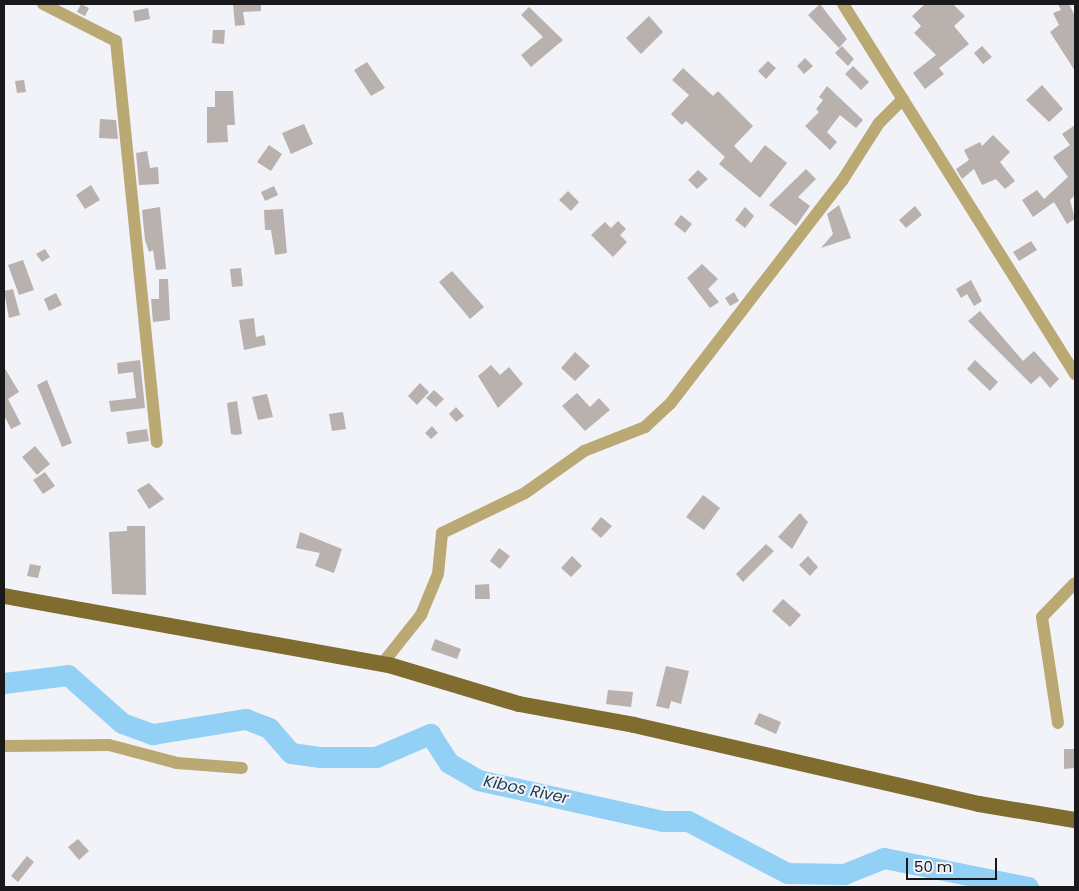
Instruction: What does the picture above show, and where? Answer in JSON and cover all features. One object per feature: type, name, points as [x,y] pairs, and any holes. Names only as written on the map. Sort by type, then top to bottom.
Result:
[{"type":"main road","points":[[4,596],[382,664],[519,704],[634,725],[979,804],[1075,820]]},
{"type":"street","points":[[43,4],[116,41],[157,442]]},
{"type":"street","points":[[843,4],[1016,285],[1075,374]]},
{"type":"street","points":[[382,664],[421,615],[438,574],[442,533],[525,493],[584,451],[645,427],[658,416],[842,181],[879,123],[903,99]]},
{"type":"street","points":[[1058,723],[1042,617],[1075,583]]},
{"type":"street","points":[[4,746],[109,745],[177,763],[242,768]]},
{"type":"building","points":[[81,4],[89,8],[85,16],[77,12]]},
{"type":"building","points":[[233,4],[261,4],[261,11],[243,12],[245,25],[235,26]]},
{"type":"building","points":[[820,4],[847,39],[839,48],[808,15]]},
{"type":"building","points":[[925,4],[953,4],[965,16],[954,26],[969,44],[939,68],[944,74],[925,89],[913,73],[936,55],[914,33],[921,26],[912,16]]},
{"type":"building","points":[[1058,4],[1069,4],[1075,16],[1075,71],[1050,32],[1059,25],[1053,13],[1061,10]]},
{"type":"building","points":[[529,7],[563,40],[531,67],[521,55],[543,37],[521,15]]},
{"type":"building","points":[[148,8],[150,19],[135,22],[133,11]]},
{"type":"building","points":[[649,16],[663,32],[641,54],[626,38]]},
{"type":"building","points":[[213,30],[225,30],[224,44],[212,43]]},
{"type":"building","points":[[842,46],[854,59],[848,66],[835,53]]},
{"type":"building","points":[[982,46],[992,57],[983,64],[974,53]]},
{"type":"building","points":[[805,58],[813,66],[804,74],[797,66]]},
{"type":"building","points":[[768,61],[776,68],[766,79],[758,71]]},
{"type":"building","points":[[367,62],[385,88],[371,96],[354,70]]},
{"type":"building","points":[[853,66],[869,82],[861,90],[845,74]]},
{"type":"building","points":[[683,68],[713,96],[718,91],[753,126],[734,146],[751,163],[765,145],[787,163],[760,198],[719,164],[725,157],[686,121],[682,125],[671,114],[689,95],[672,80]]},
{"type":"building","points":[[24,80],[26,92],[17,93],[15,81]]},
{"type":"building","points":[[1042,85],[1063,109],[1049,122],[1026,100]]},
{"type":"building","points":[[827,86],[863,120],[856,128],[840,115],[827,132],[837,142],[830,150],[805,126],[819,112],[816,109],[823,100],[819,97]]},
{"type":"building","points":[[215,91],[233,91],[235,125],[227,125],[228,142],[207,143],[207,107],[215,107]]},
{"type":"building","points":[[100,119],[116,120],[118,139],[99,138]]},
{"type":"building","points":[[304,124],[313,144],[291,154],[282,133]]},
{"type":"building","points":[[1075,125],[1075,195],[1070,200],[1075,219],[1067,224],[1054,202],[1033,217],[1022,200],[1037,190],[1044,199],[1068,177],[1053,157],[1070,145],[1062,134]]},
{"type":"building","points":[[993,135],[1010,152],[1000,162],[1015,181],[1005,189],[996,179],[982,185],[974,169],[962,179],[956,169],[969,160],[964,150],[980,142],[982,146]]},
{"type":"building","points":[[269,145],[282,154],[271,171],[257,162]]},
{"type":"building","points":[[147,151],[150,168],[158,167],[159,184],[139,185],[136,153]]},
{"type":"building","points":[[806,169],[816,179],[798,197],[810,206],[796,226],[769,205]]},
{"type":"building","points":[[698,170],[708,179],[697,189],[688,180]]},
{"type":"building","points":[[91,185],[100,200],[85,209],[76,195]]},
{"type":"building","points":[[274,186],[278,195],[265,201],[261,192]]},
{"type":"building","points":[[568,191],[579,202],[571,211],[559,200]]},
{"type":"building","points":[[839,205],[851,238],[821,248],[833,234],[827,214]]},
{"type":"building","points":[[915,206],[922,215],[906,228],[899,220]]},
{"type":"building","points":[[160,207],[166,269],[156,270],[153,250],[149,252],[145,240],[142,210]]},
{"type":"building","points":[[745,207],[754,216],[745,228],[735,220]]},
{"type":"building","points":[[283,209],[287,253],[275,255],[271,230],[265,230],[264,210]]},
{"type":"building","points":[[681,215],[692,224],[685,233],[674,224]]},
{"type":"building","points":[[618,221],[626,229],[620,235],[627,242],[613,257],[591,235],[605,222],[611,228]]},
{"type":"building","points":[[1031,241],[1037,250],[1019,261],[1013,252]]},
{"type":"building","points":[[45,249],[50,257],[42,262],[36,254]]},
{"type":"building","points":[[23,260],[34,290],[19,295],[8,265]]},
{"type":"building","points":[[702,264],[718,279],[708,289],[719,302],[710,308],[687,278]]},
{"type":"building","points":[[241,268],[243,286],[232,287],[230,269]]},
{"type":"building","points":[[452,271],[484,307],[470,319],[439,282]]},
{"type":"building","points":[[159,279],[168,279],[170,320],[153,322],[151,299],[159,299]]},
{"type":"building","points":[[971,280],[982,301],[974,306],[967,294],[961,298],[956,289]]},
{"type":"building","points":[[13,289],[20,315],[9,318],[4,291]]},
{"type":"building","points":[[734,292],[739,301],[730,306],[725,298]]},
{"type":"building","points":[[56,293],[62,305],[49,311],[44,299]]},
{"type":"building","points":[[980,311],[1023,361],[1034,351],[1059,379],[1050,388],[1040,376],[1031,384],[968,321]]},
{"type":"building","points":[[254,318],[256,337],[264,335],[266,345],[244,350],[239,320]]},
{"type":"building","points":[[575,352],[590,366],[575,381],[561,368]]},
{"type":"building","points":[[140,360],[145,408],[111,412],[109,401],[136,398],[133,372],[118,374],[117,363]]},
{"type":"building","points":[[975,360],[998,382],[990,391],[967,369]]},
{"type":"building","points":[[491,365],[500,375],[509,367],[523,384],[498,408],[478,376]]},
{"type":"building","points":[[4,367],[19,392],[8,399],[21,424],[11,429],[4,415]]},
{"type":"building","points":[[47,380],[72,443],[62,447],[37,385]]},
{"type":"building","points":[[420,383],[429,392],[417,405],[408,396]]},
{"type":"building","points":[[434,390],[444,399],[436,407],[426,398]]},
{"type":"building","points":[[577,393],[590,407],[599,398],[610,410],[585,431],[562,406]]},
{"type":"building","points":[[267,394],[273,417],[258,420],[252,397]]},
{"type":"building","points":[[237,401],[242,434],[236,435],[231,434],[227,403]]},
{"type":"building","points":[[456,407],[464,416],[456,422],[449,414]]},
{"type":"building","points":[[343,412],[346,429],[332,431],[329,414]]},
{"type":"building","points":[[432,426],[438,433],[431,439],[425,433]]},
{"type":"building","points":[[147,429],[149,441],[128,444],[126,432]]},
{"type":"building","points":[[35,446],[50,464],[37,475],[22,457]]},
{"type":"building","points":[[45,472],[55,486],[43,494],[33,480]]},
{"type":"building","points":[[149,483],[164,499],[149,509],[137,490]]},
{"type":"building","points":[[703,495],[720,508],[704,530],[686,517]]},
{"type":"building","points":[[800,513],[808,522],[792,549],[778,537]]},
{"type":"building","points":[[601,517],[612,526],[601,538],[591,529]]},
{"type":"building","points":[[127,526],[145,526],[146,595],[112,594],[109,532],[127,531]]},
{"type":"building","points":[[300,532],[342,549],[334,573],[315,566],[320,553],[296,548]]},
{"type":"building","points":[[766,544],[774,551],[743,582],[736,574]]},
{"type":"building","points":[[499,548],[510,556],[500,569],[490,561]]},
{"type":"building","points":[[572,556],[582,566],[571,577],[561,568]]},
{"type":"building","points":[[808,556],[818,567],[810,576],[799,565]]},
{"type":"building","points":[[30,564],[41,566],[38,578],[27,576]]},
{"type":"building","points":[[489,584],[490,599],[475,599],[475,585]]},
{"type":"building","points":[[783,599],[801,615],[790,627],[772,611]]},
{"type":"building","points":[[435,639],[461,649],[457,659],[431,650]]},
{"type":"building","points":[[666,666],[689,671],[681,704],[671,701],[669,709],[656,706]]},
{"type":"building","points":[[608,690],[633,692],[631,707],[606,704]]},
{"type":"building","points":[[759,713],[781,722],[776,734],[754,724]]},
{"type":"building","points":[[1064,749],[1075,749],[1075,768],[1064,769]]},
{"type":"building","points":[[78,839],[89,851],[79,860],[68,847]]},
{"type":"building","points":[[27,856],[34,862],[18,882],[11,876]]},
{"type":"waterway","name":"Kibos River","points":[[4,683],[68,675],[122,723],[153,734],[246,719],[269,728],[291,753],[321,757],[376,757],[430,734],[449,763],[478,780],[663,821],[688,821],[787,873],[844,874],[884,858],[1028,887]]}]
